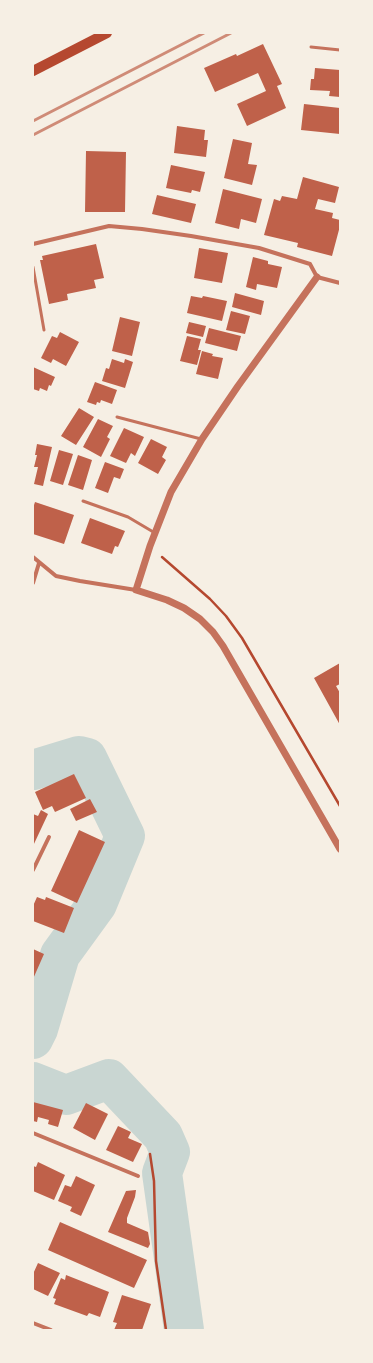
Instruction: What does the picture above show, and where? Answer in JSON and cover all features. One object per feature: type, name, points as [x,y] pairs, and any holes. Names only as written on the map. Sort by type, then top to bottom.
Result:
[{"type":"main road","points":[[33,71],[107,33]]},
{"type":"street","points":[[33,244],[109,226],[191,236],[259,248],[310,264],[316,277]]},
{"type":"street","points":[[316,277],[340,283]]},
{"type":"street","points":[[136,590],[155,533],[171,492],[202,439],[316,277]]},
{"type":"street","points":[[33,557],[56,576],[80,582],[136,590],[167,600],[184,608],[200,619],[213,632],[223,646],[340,849]]},
{"type":"street","points":[[33,583],[39,563]]},
{"type":"street","points":[[33,870],[49,837]]},
{"type":"street","points":[[33,1133],[138,1176]]},
{"type":"street","points":[[33,1323],[51,1330]]},
{"type":"lane","points":[[311,47],[340,50]]},
{"type":"lane","points":[[33,267],[44,330]]},
{"type":"lane","points":[[117,416],[202,439]]},
{"type":"lane","points":[[84,501],[128,517],[155,533]]},
{"type":"path","points":[[150,1154],[154,1181],[156,1261],[166,1330]]},
{"type":"building","points":[[263,44],[282,84],[277,86],[286,108],[247,126],[237,104],[266,91],[258,73],[215,92],[204,68],[236,54],[237,56]]},
{"type":"building","points":[[315,68],[340,70],[340,97],[329,96],[330,91],[310,90],[311,79],[314,79]]},
{"type":"building","points":[[304,104],[340,108],[340,134],[301,130]]},
{"type":"building","points":[[177,126],[205,130],[204,140],[208,140],[206,157],[174,153]]},
{"type":"building","points":[[233,139],[252,143],[248,164],[257,165],[252,185],[224,178]]},
{"type":"building","points":[[86,151],[126,152],[125,212],[85,212]]},
{"type":"building","points":[[171,165],[205,172],[200,192],[192,190],[191,193],[166,188]]},
{"type":"building","points":[[303,177],[339,187],[335,203],[318,199],[315,209],[333,213],[332,218],[340,220],[340,226],[332,256],[297,247],[298,243],[264,235],[274,199],[280,201],[282,196],[297,199]]},
{"type":"building","points":[[223,189],[262,199],[256,223],[241,219],[239,229],[215,223]]},
{"type":"building","points":[[157,195],[196,204],[191,223],[152,214]]},
{"type":"building","points":[[96,244],[104,278],[94,280],[96,288],[67,294],[68,300],[49,304],[40,260],[43,260],[42,256]]},
{"type":"building","points":[[199,248],[228,253],[222,283],[194,278]]},
{"type":"building","points":[[253,257],[268,261],[268,264],[282,267],[277,288],[257,284],[256,290],[246,287]]},
{"type":"building","points":[[235,293],[264,301],[261,315],[232,307]]},
{"type":"building","points":[[191,296],[202,298],[203,296],[227,301],[222,321],[187,313]]},
{"type":"building","points":[[231,311],[250,316],[245,334],[226,330]]},
{"type":"building","points":[[120,317],[140,322],[132,356],[112,351]]},
{"type":"building","points":[[189,322],[206,326],[203,337],[186,333]]},
{"type":"building","points":[[209,328],[241,336],[237,351],[205,343]]},
{"type":"building","points":[[60,332],[79,342],[66,366],[53,359],[51,363],[41,358],[52,336],[57,338]]},
{"type":"building","points":[[187,336],[201,339],[198,350],[201,350],[197,365],[180,361]]},
{"type":"building","points":[[202,351],[213,354],[212,356],[223,358],[218,379],[196,374]]},
{"type":"building","points":[[112,359],[124,363],[125,359],[133,362],[125,388],[102,381],[106,368],[109,369]]},
{"type":"building","points":[[33,367],[55,377],[51,386],[49,385],[47,391],[40,388],[39,391],[33,389]]},
{"type":"building","points":[[95,382],[117,390],[112,404],[101,400],[100,403],[97,402],[96,405],[87,402]]},
{"type":"building","points":[[79,408],[94,417],[76,445],[61,436]]},
{"type":"building","points":[[98,419],[113,426],[107,437],[110,439],[101,457],[83,447]]},
{"type":"building","points":[[124,428],[144,437],[135,456],[131,453],[126,463],[110,456]]},
{"type":"building","points":[[151,439],[167,447],[162,457],[166,460],[158,474],[138,463]]},
{"type":"building","points":[[37,444],[52,447],[43,486],[34,484],[38,467],[34,467],[37,455],[35,455]]},
{"type":"building","points":[[59,450],[73,454],[63,485],[50,481]]},
{"type":"building","points":[[78,455],[92,460],[83,490],[68,485]]},
{"type":"building","points":[[105,462],[124,469],[120,479],[114,477],[108,493],[95,488]]},
{"type":"building","points":[[35,502],[74,515],[64,544],[33,534],[33,508]]},
{"type":"building","points":[[90,518],[125,531],[118,547],[115,546],[112,554],[81,543]]},
{"type":"building","points":[[340,663],[340,684],[336,686],[340,693],[340,725],[314,678]]},
{"type":"building","points":[[74,774],[86,798],[55,812],[52,806],[43,810],[35,792]]},
{"type":"building","points":[[90,799],[97,812],[76,821],[70,809]]},
{"type":"building","points":[[41,810],[48,814],[33,846],[33,814],[38,816]]},
{"type":"building","points":[[79,830],[105,842],[77,903],[51,891]]},
{"type":"building","points":[[37,897],[45,900],[46,897],[74,908],[64,933],[33,921],[33,906]]},
{"type":"building","points":[[33,949],[44,954],[33,979]]},
{"type":"building","points":[[33,1102],[63,1110],[58,1127],[48,1124],[49,1120],[38,1117],[37,1122],[33,1121]]},
{"type":"building","points":[[86,1103],[108,1114],[95,1140],[73,1128]]},
{"type":"building","points":[[118,1126],[131,1132],[128,1138],[142,1144],[133,1162],[106,1150]]},
{"type":"building","points":[[38,1162],[65,1175],[54,1200],[33,1191],[33,1166],[36,1167]]},
{"type":"building","points":[[76,1176],[95,1185],[81,1216],[70,1211],[72,1207],[58,1201],[65,1185],[71,1187]]},
{"type":"building","points":[[136,1190],[127,1218],[127,1223],[148,1232],[150,1244],[148,1248],[108,1232],[126,1191]]},
{"type":"building","points":[[60,1222],[147,1260],[134,1288],[48,1250]]},
{"type":"building","points":[[38,1263],[60,1273],[48,1296],[33,1289],[33,1274]]},
{"type":"building","points":[[66,1275],[109,1292],[100,1317],[89,1313],[87,1316],[54,1304],[56,1299],[53,1298],[61,1278],[65,1280]]},
{"type":"building","points":[[122,1295],[151,1304],[142,1330],[114,1330],[117,1323],[113,1322]]},
{"type":"waterway","points":[[33,770],[79,756],[87,758],[125,836],[97,904],[60,955],[38,1029],[33,1039]]},
{"type":"waterway","points":[[33,1082],[66,1095],[109,1079],[163,1136],[170,1152],[162,1173],[184,1330]]},
{"type":"railway","points":[[33,121],[204,33]]},
{"type":"railway","points":[[33,135],[231,33]]}]
